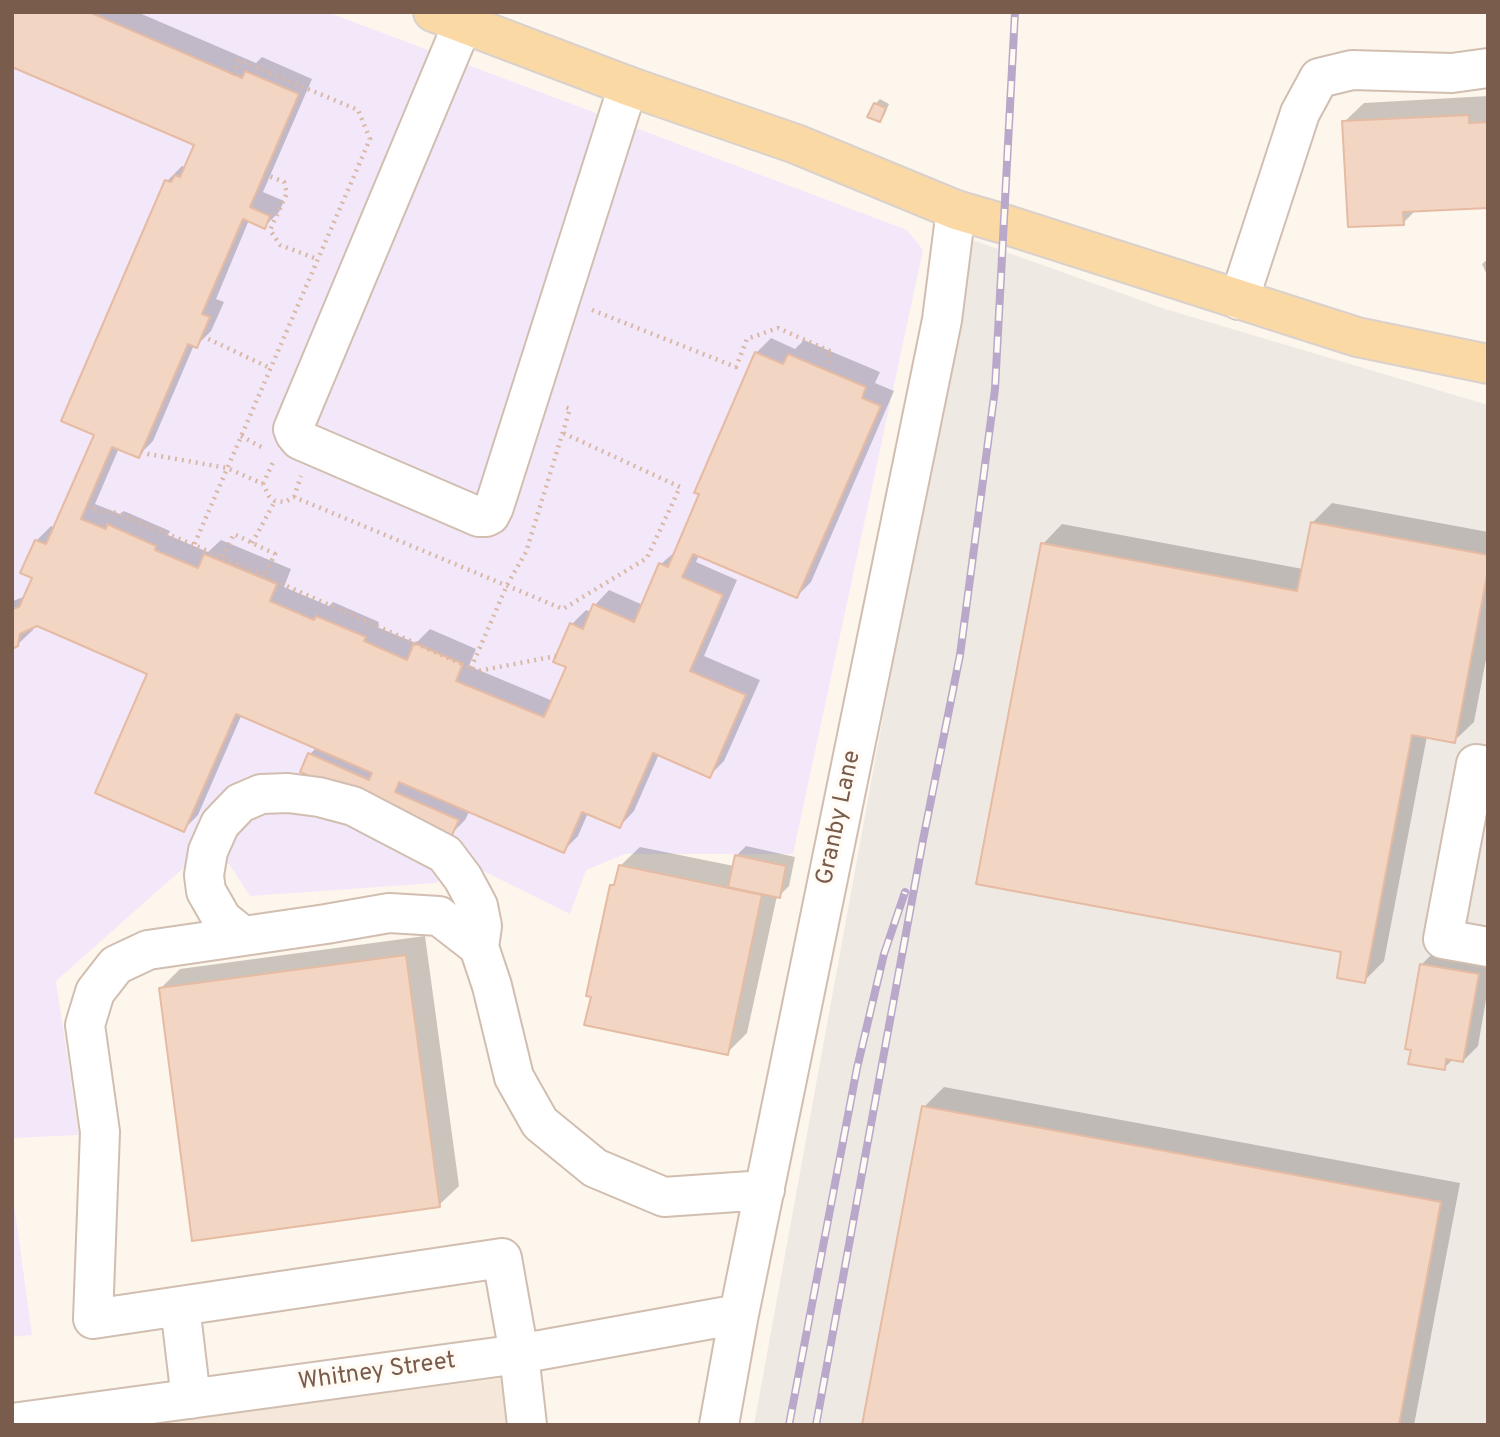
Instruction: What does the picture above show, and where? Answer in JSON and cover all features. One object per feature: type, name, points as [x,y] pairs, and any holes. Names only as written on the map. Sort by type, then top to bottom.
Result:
[{"type":"main road","points":[[448,18],[628,86],[796,144],[956,210],[1357,337],[1488,364]]},
{"type":"street","points":[[448,18],[293,429],[300,440],[479,517],[491,514],[494,507],[628,86]]},
{"type":"street","points":[[1238,299],[1300,113],[1319,78],[1352,70],[1452,73],[1488,68]]},
{"type":"street","name":"Granby Lane","points":[[719,1425],[739,1314],[942,320],[956,210]]},
{"type":"street","points":[[1488,766],[1476,764],[1443,939],[1488,947]]},
{"type":"street","points":[[243,936],[222,919],[206,891],[204,875],[208,851],[220,824],[240,803],[261,794],[288,793],[319,797],[353,806],[445,854],[463,878],[478,905],[482,926],[479,947],[492,986],[514,1077],[540,1123],[595,1168],[664,1197],[765,1190]]},
{"type":"street","points":[[479,947],[439,916],[389,914],[148,950],[116,965],[95,992],[85,1025],[100,1132],[93,1319],[502,1258],[519,1354],[527,1425]]},
{"type":"street","points":[[180,1306],[191,1399]]},
{"type":"street","name":"Whitney Street","points":[[14,1421],[519,1354],[739,1314]]},
{"type":"path","points":[[264,174],[284,182],[287,193],[270,230],[280,245],[317,259]]},
{"type":"path","points":[[588,308],[736,367],[747,339],[778,328],[832,352],[824,369]]},
{"type":"path","points":[[202,337],[270,368]]},
{"type":"path","points":[[240,436],[268,450]]},
{"type":"path","points":[[251,543],[275,501]]},
{"type":"path","points":[[87,505],[100,511],[117,513],[194,545]]},
{"type":"path","points":[[222,557],[233,534],[275,554],[264,576]]},
{"type":"shaded area","points":[[12,12],[327,12],[907,230],[923,250],[793,854],[625,854],[586,870],[570,914],[469,864],[436,883],[250,896],[229,864],[189,863],[56,981],[79,1135],[12,1138]]},
{"type":"shaded area","points":[[970,239],[1165,309],[1488,405],[1488,1425],[754,1425]]},
{"type":"shaded area","points":[[12,1189],[32,1335],[12,1337]]},
{"type":"shaded area","points":[[502,1378],[506,1425],[143,1425]]},
{"type":"building","points":[[12,12],[89,12],[242,78],[245,71],[299,94],[250,207],[270,216],[265,229],[243,219],[202,314],[210,317],[197,348],[188,344],[139,458],[112,447],[81,519],[106,529],[107,524],[156,546],[155,550],[198,568],[204,554],[277,584],[270,601],[314,620],[316,616],[366,637],[364,641],[407,660],[414,643],[463,664],[456,681],[544,717],[566,667],[553,662],[570,623],[583,629],[593,604],[634,622],[659,563],[668,567],[699,494],[694,493],[755,352],[783,364],[788,354],[866,387],[862,398],[881,406],[797,598],[693,554],[682,577],[723,595],[690,671],[746,695],[710,778],[653,753],[620,828],[582,812],[564,853],[399,782],[395,792],[459,820],[451,837],[300,772],[308,753],[369,780],[372,773],[236,714],[184,832],[95,793],[147,674],[37,626],[20,634],[18,646],[12,649],[12,609],[19,607],[32,578],[20,573],[35,540],[46,544],[94,435],[61,421],[165,180],[171,182],[175,175],[180,177],[194,145],[12,67]]},
{"type":"building","points":[[874,103],[886,108],[880,122],[867,117]]},
{"type":"building","points":[[1469,115],[1469,123],[1488,122],[1488,208],[1403,212],[1404,225],[1348,227],[1342,121]]},
{"type":"building","points":[[1311,522],[1488,555],[1488,570],[1455,743],[1412,735],[1365,983],[1337,978],[1341,952],[976,884],[1041,543],[1297,591]]},
{"type":"building","points":[[735,855],[786,866],[780,898],[728,887]]},
{"type":"building","points":[[619,865],[762,895],[728,1055],[584,1025],[591,997],[586,996],[610,885],[614,885]]},
{"type":"building","points":[[406,955],[440,1207],[192,1241],[159,988]]},
{"type":"building","points":[[1420,964],[1479,974],[1463,1062],[1446,1059],[1445,1070],[1408,1064],[1411,1050],[1405,1049]]},
{"type":"building","points":[[922,1106],[1441,1202],[1399,1425],[862,1425]]},
{"type":"railway","points":[[816,1425],[923,840],[960,655],[995,389],[1015,12]]},
{"type":"railway","points":[[789,1425],[857,1068],[884,954],[905,892]]}]
